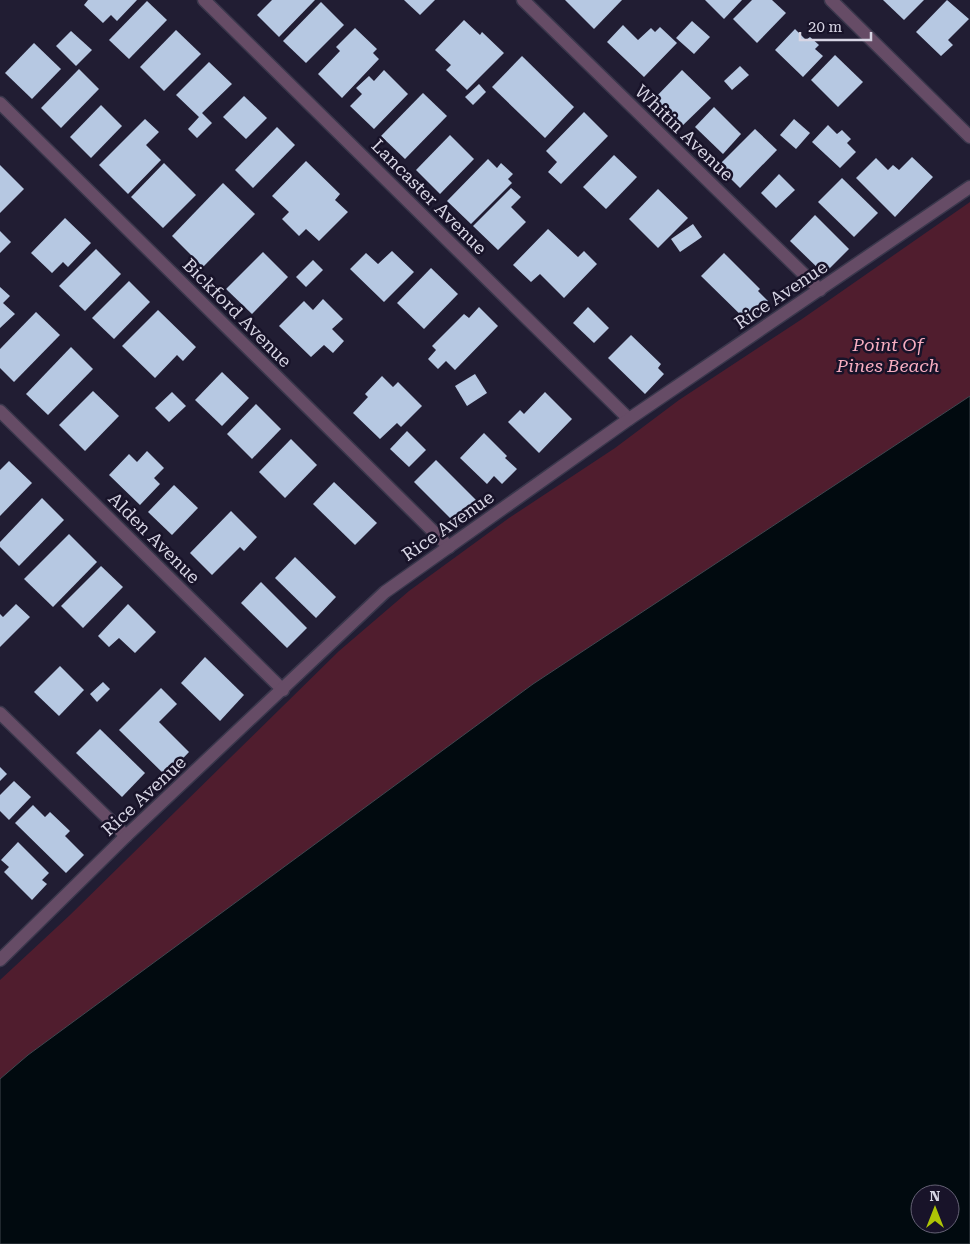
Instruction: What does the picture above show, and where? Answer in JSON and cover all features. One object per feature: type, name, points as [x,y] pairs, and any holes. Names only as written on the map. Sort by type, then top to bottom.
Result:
[{"type":"street","name":"Lancaster Avenue","points":[[204,0],[629,419]]},
{"type":"street","name":"Whitin Avenue","points":[[523,0],[820,290]]},
{"type":"street","points":[[831,0],[970,137]]},
{"type":"street","name":"Bickford Avenue","points":[[0,103],[449,547]]},
{"type":"street","name":"Rice Avenue","points":[[0,960],[126,836],[385,592],[629,419],[970,188]]},
{"type":"street","name":"Alden Avenue","points":[[0,411],[283,690]]},
{"type":"street","points":[[0,713],[126,836]]},
{"type":"green space","name":"Point Of Pines Beach","points":[[970,202],[970,396],[533,684],[28,1055],[0,1079],[0,980],[70,915],[339,651],[409,591],[509,518],[615,448],[679,400],[802,319]]},
{"type":"shaded area","points":[[970,396],[970,1244],[0,1244],[0,1079],[28,1055],[533,684]]},
{"type":"building","points":[[88,0],[137,0],[117,21],[111,15],[103,23],[84,5]]},
{"type":"building","points":[[272,0],[315,0],[279,37],[257,15]]},
{"type":"building","points":[[404,0],[435,0],[420,15]]},
{"type":"building","points":[[565,0],[622,0],[594,29]]},
{"type":"building","points":[[705,0],[742,0],[724,19]]},
{"type":"building","points":[[752,0],[772,0],[786,13],[757,43],[733,19]]},
{"type":"building","points":[[883,0],[924,0],[904,20]]},
{"type":"building","points":[[947,0],[969,19],[948,40],[953,45],[941,56],[916,32]]},
{"type":"building","points":[[147,1],[167,20],[129,59],[109,40]]},
{"type":"building","points":[[321,2],[344,25],[306,63],[283,41]]},
{"type":"building","points":[[464,20],[480,35],[482,32],[504,53],[467,90],[446,70],[451,65],[435,50]]},
{"type":"building","points":[[692,21],[710,37],[694,54],[676,38]]},
{"type":"building","points":[[623,25],[638,40],[651,28],[655,32],[660,27],[677,43],[644,77],[607,42]]},
{"type":"building","points":[[355,28],[377,49],[373,53],[379,59],[342,98],[318,74],[340,51],[336,47]]},
{"type":"building","points":[[795,29],[806,40],[810,37],[819,45],[815,49],[823,56],[803,77],[775,50]]},
{"type":"building","points":[[176,30],[201,54],[164,91],[140,67]]},
{"type":"building","points":[[71,31],[92,50],[76,66],[56,46]]},
{"type":"building","points":[[34,43],[61,69],[32,99],[5,73]]},
{"type":"building","points":[[835,55],[863,82],[838,107],[811,80]]},
{"type":"building","points":[[522,56],[574,107],[545,138],[492,87]]},
{"type":"building","points":[[209,62],[232,84],[202,113],[212,123],[197,138],[188,129],[199,117],[176,95]]},
{"type":"building","points":[[740,66],[749,75],[732,90],[724,81]]},
{"type":"building","points":[[79,69],[99,89],[61,128],[41,108]]},
{"type":"building","points":[[384,70],[408,94],[374,129],[350,106],[362,94],[356,88],[369,76],[374,81]]},
{"type":"building","points":[[682,70],[711,98],[679,129],[651,102]]},
{"type":"building","points":[[479,84],[486,92],[473,105],[465,97]]},
{"type":"building","points":[[423,93],[447,116],[405,159],[381,136]]},
{"type":"building","points":[[244,96],[267,118],[246,139],[223,117]]},
{"type":"building","points":[[101,105],[122,126],[91,158],[70,137]]},
{"type":"building","points":[[714,107],[741,134],[723,154],[695,127]]},
{"type":"building","points":[[584,112],[608,136],[561,184],[548,172],[557,162],[546,151]]},
{"type":"building","points":[[145,119],[159,132],[146,145],[161,160],[128,194],[99,165]]},
{"type":"building","points":[[794,119],[810,133],[796,149],[780,135]]},
{"type":"building","points":[[828,125],[837,134],[842,130],[851,139],[847,143],[856,152],[840,168],[812,142]]},
{"type":"building","points":[[277,127],[295,145],[253,188],[235,170]]},
{"type":"building","points":[[755,129],[777,150],[740,188],[718,166]]},
{"type":"building","points":[[450,135],[474,159],[440,194],[416,170]]},
{"type":"building","points":[[614,155],[637,177],[606,209],[583,187]]},
{"type":"building","points":[[912,157],[933,177],[895,217],[856,178],[876,158],[888,170],[893,165],[899,170]]},
{"type":"building","points":[[488,159],[497,168],[501,163],[513,174],[508,179],[512,183],[471,224],[447,201]]},
{"type":"building","points":[[306,161],[340,194],[335,200],[348,212],[319,241],[306,229],[299,236],[282,219],[289,212],[272,196]]},
{"type":"building","points":[[164,163],[196,195],[163,228],[131,197]]},
{"type":"building","points":[[0,165],[24,189],[0,213]]},
{"type":"building","points":[[779,174],[795,190],[776,208],[761,193]]},
{"type":"building","points":[[842,178],[878,213],[854,237],[818,202]]},
{"type":"building","points":[[223,183],[255,214],[203,267],[172,236]]},
{"type":"building","points":[[511,188],[521,197],[511,207],[526,222],[498,250],[473,226]]},
{"type":"building","points":[[658,189],[688,218],[658,248],[629,219]]},
{"type":"building","points":[[815,215],[849,249],[824,274],[790,241]]},
{"type":"building","points":[[65,218],[91,243],[68,267],[63,262],[52,273],[31,253]]},
{"type":"building","points":[[693,224],[702,237],[680,252],[671,239]]},
{"type":"building","points":[[548,229],[578,257],[584,251],[597,264],[564,298],[540,274],[531,282],[513,265]]},
{"type":"building","points":[[0,231],[11,242],[0,253]]},
{"type":"building","points":[[96,249],[121,274],[85,311],[59,286]]},
{"type":"building","points":[[392,251],[414,272],[384,302],[350,269],[366,253],[378,264]]},
{"type":"building","points":[[263,252],[288,277],[252,314],[226,289]]},
{"type":"building","points":[[724,253],[760,289],[758,291],[768,301],[748,322],[701,276]]},
{"type":"building","points":[[313,260],[323,270],[306,287],[296,277]]},
{"type":"building","points":[[431,268],[458,294],[424,329],[397,303]]},
{"type":"building","points":[[129,281],[150,302],[114,339],[92,318]]},
{"type":"building","points":[[0,287],[10,296],[3,303],[15,314],[0,328]]},
{"type":"building","points":[[323,299],[343,319],[332,329],[344,341],[333,353],[324,345],[311,357],[279,326],[304,301],[313,310]]},
{"type":"building","points":[[479,307],[498,326],[455,370],[446,361],[438,369],[428,359],[436,350],[432,346],[464,314],[469,318]]},
{"type":"building","points":[[588,307],[609,328],[594,343],[573,323]]},
{"type":"building","points":[[158,310],[196,347],[183,361],[177,355],[155,378],[122,346]]},
{"type":"building","points":[[36,312],[60,335],[14,382],[0,368],[0,349]]},
{"type":"building","points":[[631,335],[661,364],[658,368],[664,374],[645,394],[608,358]]},
{"type":"building","points":[[71,347],[93,369],[48,415],[26,394]]},
{"type":"building","points":[[222,372],[249,398],[222,426],[195,400]]},
{"type":"building","points":[[475,374],[487,393],[467,406],[455,386]]},
{"type":"building","points":[[382,376],[393,387],[398,382],[422,406],[401,427],[397,423],[380,439],[353,413],[368,397],[365,394]]},
{"type":"building","points":[[93,391],[119,416],[85,451],[59,425]]},
{"type":"building","points":[[172,392],[186,406],[169,422],[155,408]]},
{"type":"building","points":[[545,392],[572,419],[539,453],[508,422],[520,410],[524,414]]},
{"type":"building","points":[[256,404],[281,429],[252,459],[227,434]]},
{"type":"building","points":[[407,431],[426,450],[409,467],[390,449]]},
{"type":"building","points":[[484,433],[517,469],[502,484],[494,476],[487,484],[460,458]]},
{"type":"building","points":[[291,439],[317,465],[285,498],[259,472]]},
{"type":"building","points":[[147,451],[164,468],[154,478],[160,484],[140,505],[109,475],[129,454],[137,462]]},
{"type":"building","points":[[436,460],[480,504],[458,526],[414,482]]},
{"type":"building","points":[[9,461],[32,483],[0,516],[0,470]]},
{"type":"building","points":[[334,482],[377,523],[355,545],[313,504]]},
{"type":"building","points":[[174,485],[198,508],[172,535],[148,512]]},
{"type":"building","points":[[42,498],[64,520],[19,566],[0,547],[0,542]]},
{"type":"building","points":[[231,511],[257,537],[244,551],[240,547],[212,575],[190,553]]},
{"type":"building","points":[[69,534],[97,562],[53,607],[24,579]]},
{"type":"building","points":[[295,557],[336,597],[316,618],[275,578]]},
{"type":"building","points":[[101,566],[123,587],[83,628],[61,606]]},
{"type":"building","points":[[261,582],[307,628],[287,648],[241,603]]},
{"type":"building","points":[[16,604],[30,617],[0,647],[0,614],[3,617]]},
{"type":"building","points":[[128,604],[156,632],[135,653],[119,638],[109,647],[98,636]]},
{"type":"building","points":[[205,657],[244,695],[220,721],[181,683]]},
{"type":"building","points":[[60,666],[84,690],[59,716],[34,692]]},
{"type":"building","points":[[103,682],[110,689],[97,702],[90,694]]},
{"type":"building","points":[[161,688],[177,704],[159,722],[189,752],[166,776],[119,730]]},
{"type":"building","points":[[100,729],[145,773],[122,797],[76,753]]},
{"type":"building","points":[[0,767],[7,774],[0,781]]},
{"type":"building","points":[[14,781],[31,797],[9,820],[0,811],[0,795]]},
{"type":"building","points":[[33,805],[45,817],[50,812],[70,831],[65,836],[84,855],[66,873],[15,823]]},
{"type":"building","points":[[18,842],[49,873],[42,880],[47,884],[32,900],[4,872],[9,867],[1,860]]}]
